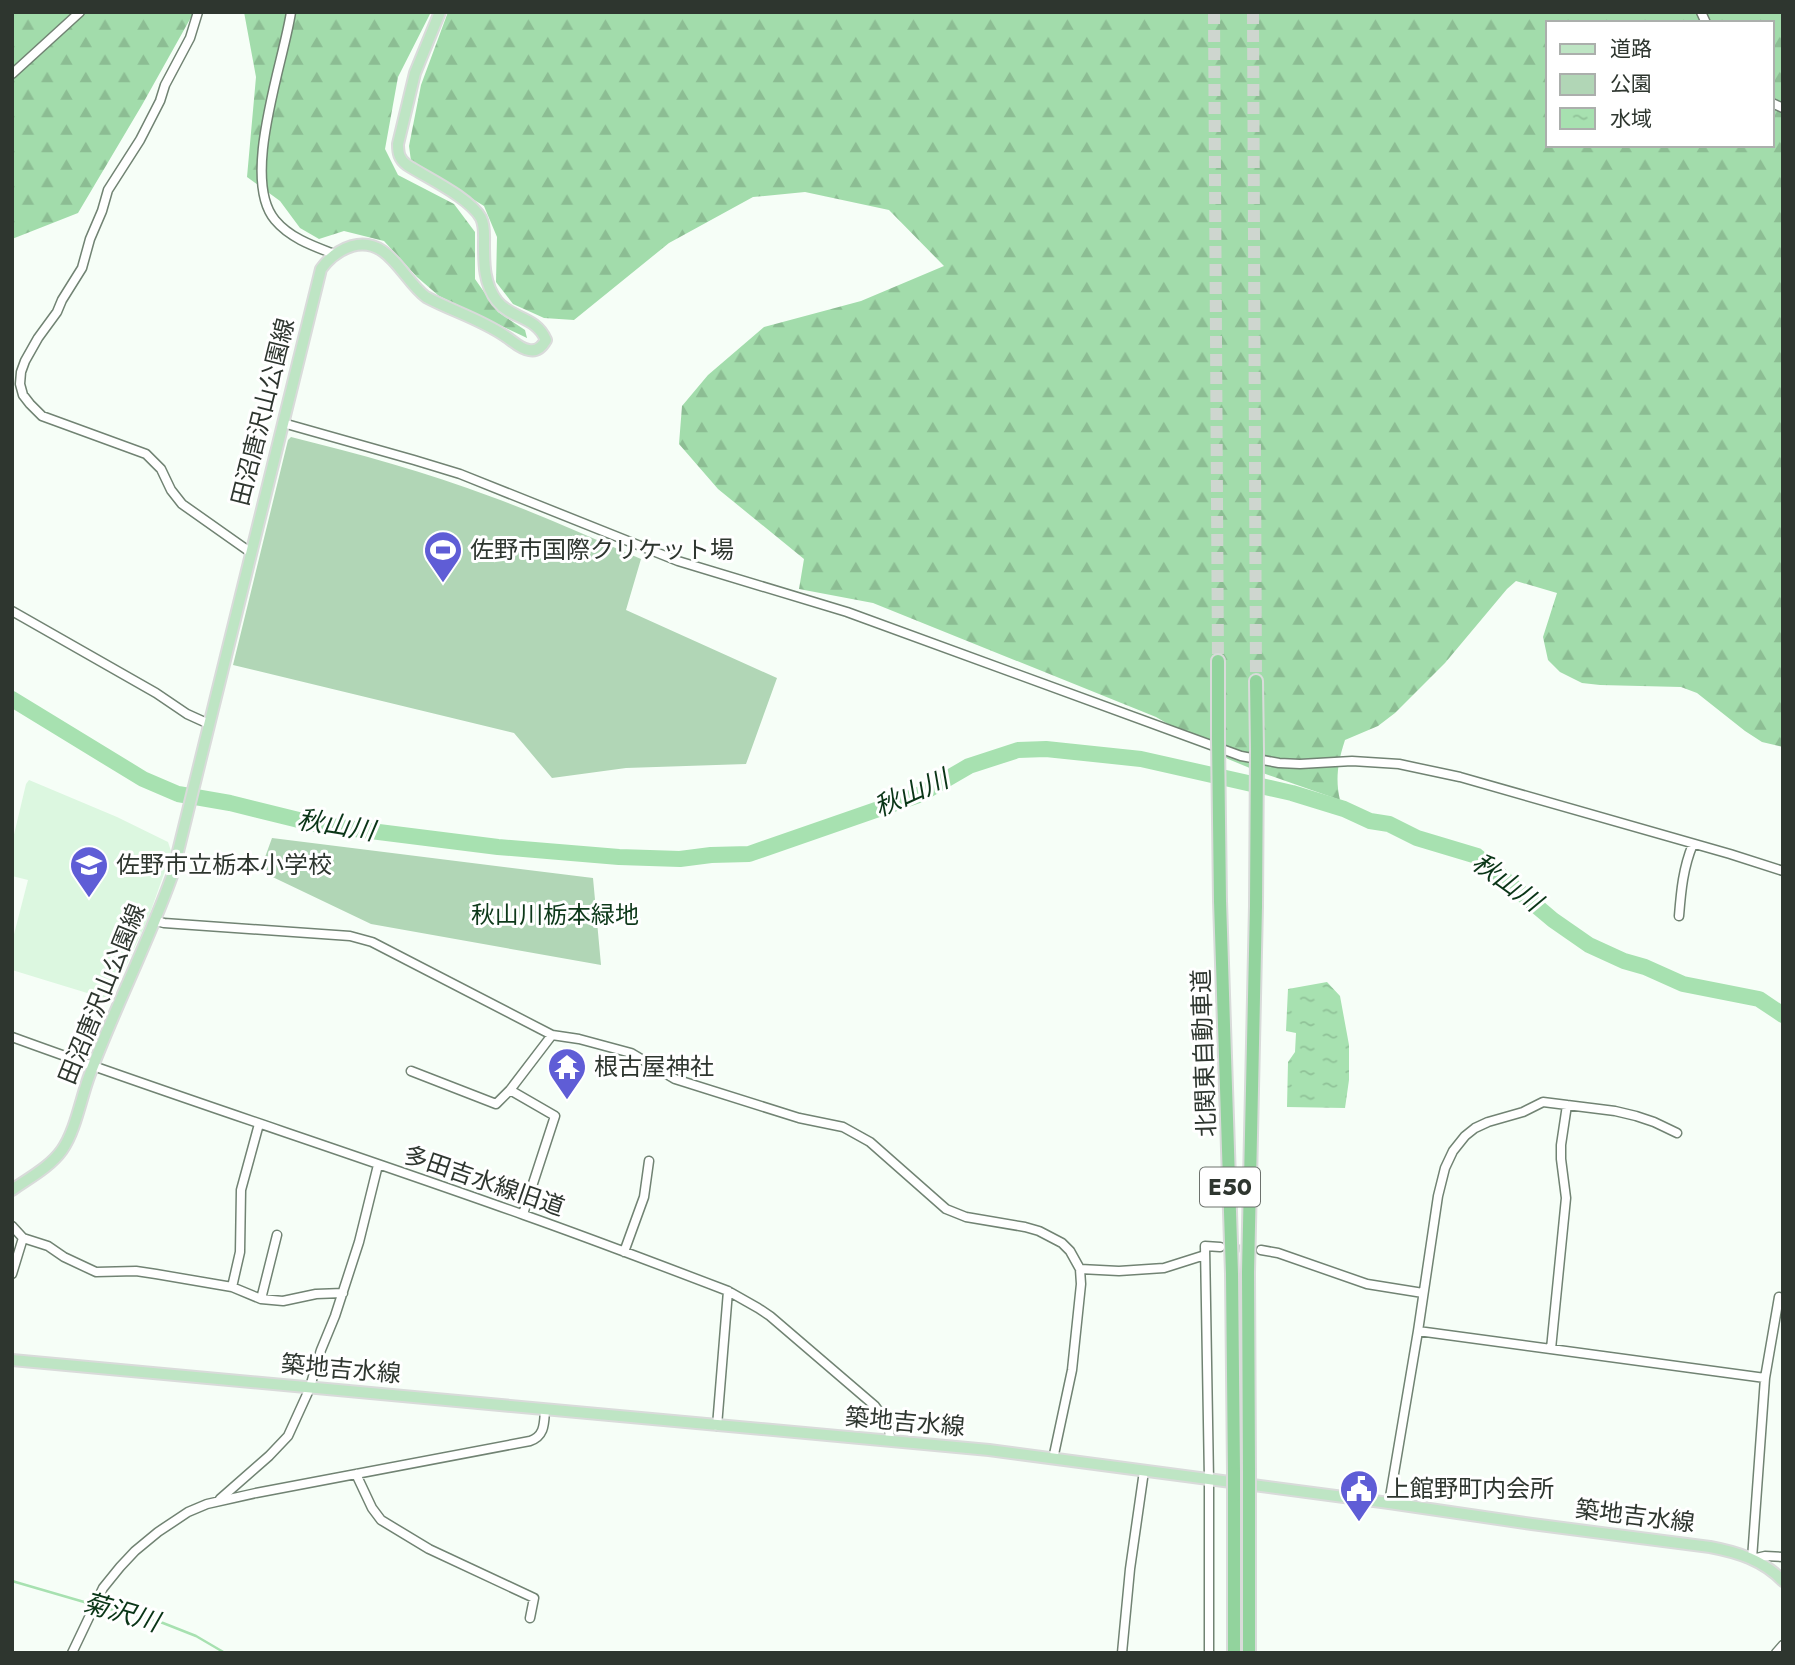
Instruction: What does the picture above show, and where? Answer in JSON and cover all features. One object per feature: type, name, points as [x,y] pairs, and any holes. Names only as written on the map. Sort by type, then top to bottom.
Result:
[{"type":"highway","name":"北関東自動車道","points":[[1218,661],[1220,901],[1232,1274],[1234,1653]]},
{"type":"highway","name":"北関東自動車道","points":[[1249,1653],[1248,1272],[1256,906],[1256,681]]},
{"type":"main road","points":[[334,254],[357,245],[380,248],[426,298],[475,318],[520,347],[536,350],[546,340],[534,323],[505,309],[497,301],[487,281],[484,264],[484,226],[474,209],[466,201],[401,160],[399,155],[398,144],[415,73],[440,12]]},
{"type":"main road","name":"田沼唐沢山公園線","points":[[12,1190],[61,1152],[114,1012],[156,921],[172,876],[317,282],[321,269],[334,254]]},
{"type":"main road","name":"築地吉水線","points":[[12,1360],[989,1450],[1710,1547],[1752,1559],[1767,1566],[1783,1580]]},
{"type":"street","points":[[12,74],[80,12]]},
{"type":"street","points":[[198,12],[185,50],[165,85],[160,101],[140,140],[108,190],[82,268],[25,361],[20,384],[23,395],[42,416],[146,454],[161,469],[171,490],[183,505],[250,552]]},
{"type":"street","points":[[291,12],[273,89],[260,165],[265,202],[276,222],[297,238],[334,254]]},
{"type":"street","points":[[283,423],[460,474],[678,561],[847,612],[1241,756],[1279,763],[1352,761],[1399,764],[1488,784],[1783,871]]},
{"type":"street","points":[[12,611],[156,693],[187,714],[209,724]]},
{"type":"street","points":[[1679,916],[1683,873],[1693,844]]},
{"type":"street","points":[[156,921],[350,936],[372,942],[552,1035],[631,1053],[675,1079],[799,1118],[843,1127],[870,1142],[946,1209],[966,1217],[1039,1231],[1062,1243],[1080,1269],[1079,1310],[1072,1370],[1053,1460]]},
{"type":"street","points":[[411,1071],[496,1104],[552,1035]]},
{"type":"street","name":"多田吉水線旧道","points":[[12,1037],[523,1214],[728,1291],[770,1316],[875,1406],[889,1425],[890,1441]]},
{"type":"street","points":[[510,1090],[555,1116],[523,1214]]},
{"type":"street","points":[[1389,1503],[1438,1196],[1445,1168],[1453,1151],[1475,1128],[1523,1112],[1543,1102],[1636,1115],[1677,1133]]},
{"type":"street","points":[[1551,1349],[1566,1198],[1561,1145],[1567,1105]]},
{"type":"street","points":[[232,1287],[240,1252],[241,1190],[258,1124]]},
{"type":"street","points":[[624,1252],[645,1198],[649,1161]]},
{"type":"street","points":[[218,1501],[288,1436],[310,1388],[321,1350],[335,1317],[359,1242],[378,1165]]},
{"type":"street","points":[[12,1226],[23,1238],[48,1246],[96,1272],[136,1271],[232,1287],[261,1299],[283,1301],[316,1294],[342,1293]]},
{"type":"street","points":[[261,1299],[277,1236]]},
{"type":"street","points":[[12,1274],[23,1238]]},
{"type":"street","points":[[1209,1653],[1205,1246],[1220,1247]]},
{"type":"street","points":[[1261,1250],[1278,1253],[1367,1284],[1423,1293]]},
{"type":"street","points":[[1080,1269],[1119,1271],[1164,1268],[1205,1255]]},
{"type":"street","points":[[717,1426],[728,1291]]},
{"type":"street","points":[[1779,1297],[1765,1378],[1752,1559],[1765,1556],[1783,1557]]},
{"type":"street","points":[[1418,1331],[1765,1378]]},
{"type":"street","points":[[72,1653],[103,1588],[135,1551],[188,1512],[218,1501],[537,1439],[543,1428],[545,1409]]},
{"type":"street","points":[[1122,1653],[1130,1569],[1144,1471]]},
{"type":"street","points":[[355,1474],[381,1520],[429,1549],[534,1598],[530,1618]]},
{"type":"street","points":[[1776,1653],[1783,1645]]},
{"type":"shaded area","name":"佐野市立栃本小学校","points":[[29,780],[168,842],[171,851],[148,919],[110,1000],[12,970],[12,942],[28,880],[12,876],[12,843]]},
{"type":"green space","points":[[12,12],[194,12],[78,213],[12,239]]},
{"type":"green space","points":[[244,12],[431,12],[398,77],[385,149],[398,175],[454,204],[475,232],[475,279],[498,312],[525,330],[527,338],[439,296],[417,277],[384,241],[344,231],[319,239],[300,228],[280,201],[247,177],[256,77]]},
{"type":"green space","points":[[448,12],[1783,12],[1783,747],[1762,742],[1697,693],[1681,687],[1582,683],[1560,672],[1548,660],[1543,637],[1557,593],[1516,581],[1445,663],[1395,713],[1378,726],[1345,740],[1338,770],[1340,800],[1228,759],[1156,717],[873,603],[799,589],[804,559],[718,489],[679,444],[682,406],[708,375],[764,327],[861,301],[944,266],[889,210],[805,192],[753,197],[669,243],[574,320],[544,318],[513,304],[496,282],[497,237],[484,206],[411,161],[409,146],[421,85]]},
{"type":"green space","name":"佐野市国際クリケット場","points":[[291,437],[392,464],[467,488],[529,511],[641,559],[626,610],[777,678],[746,764],[626,768],[552,778],[514,733],[233,665],[288,440]]},
{"type":"green space","name":"秋山川栃本緑地","points":[[272,838],[593,878],[601,965],[371,924],[260,871]]},
{"type":"water","points":[[1327,982],[1340,996],[1349,1045],[1349,1080],[1345,1108],[1287,1107],[1288,1062],[1295,1052],[1296,1033],[1286,1031],[1288,989]]},
{"type":"waterway","name":"秋山川","points":[[12,699],[143,779],[178,794],[230,803],[315,824],[498,847],[619,857],[680,859],[749,854],[919,795],[969,766],[1018,750],[1046,749],[1141,759],[1292,793],[1344,809],[1370,821],[1389,824],[1417,838],[1477,856],[1553,920],[1589,945],[1683,984],[1759,999],[1783,1015]]},
{"type":"waterway","name":"菊沢川","points":[[12,1581],[163,1623],[196,1636],[225,1653]]},
{"type":"tunnel","points":[[1214,12],[1218,661]]},
{"type":"tunnel","points":[[1253,12],[1256,681]]},
{"type":"tunnel","points":[[1220,1247],[1261,1250]]},
{"type":"place","name":"佐野市国際クリケット場","points":[[443,584]]},
{"type":"place","name":"佐野市立栃本小学校","points":[[89,899]]},
{"type":"place","name":"根古屋神社","points":[[567,1101]]},
{"type":"place","name":"上館野町内会所","points":[[1359,1523]]}]
